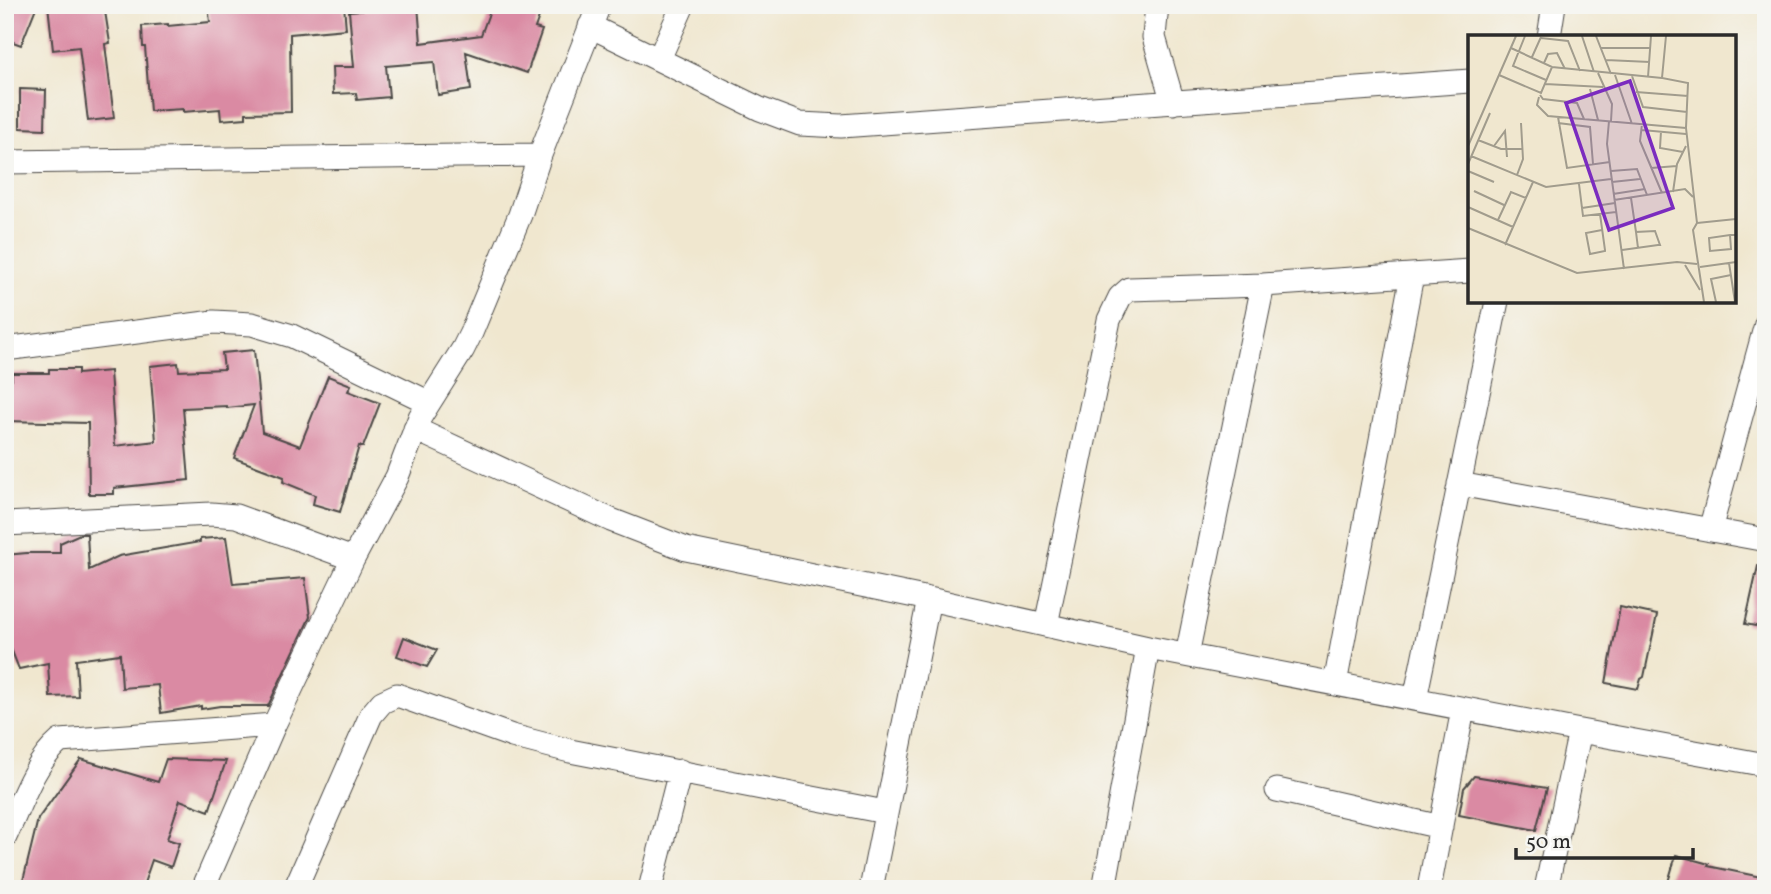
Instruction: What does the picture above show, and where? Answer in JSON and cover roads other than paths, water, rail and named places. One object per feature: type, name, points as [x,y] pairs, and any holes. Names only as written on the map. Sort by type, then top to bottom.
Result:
[{"type":"street","points":[[659,59],[683,5]]},
{"type":"street","points":[[1157,5],[1154,37],[1172,103]]},
{"type":"street","points":[[1549,35],[1554,5]]},
{"type":"street","points":[[203,889],[274,724],[353,559],[397,477],[428,402],[471,333],[520,215],[540,155],[595,15],[659,59],[760,108],[800,124],[841,126],[1468,82]]},
{"type":"street","points":[[5,162],[540,155]]},
{"type":"street","points":[[1046,625],[1109,320],[1120,298],[1129,289],[1263,285],[1468,271]]},
{"type":"street","points":[[1335,684],[1412,275]]},
{"type":"street","points":[[1187,655],[1263,285]]},
{"type":"street","points":[[1415,699],[1497,303]]},
{"type":"street","points":[[5,349],[214,322],[252,324],[292,336],[428,402]]},
{"type":"street","points":[[1710,530],[1766,324]]},
{"type":"street","points":[[415,429],[611,520],[686,549],[929,599],[1147,648],[1766,765]]},
{"type":"street","points":[[1459,484],[1766,540]]},
{"type":"street","points":[[5,524],[211,514],[236,516],[353,559]]},
{"type":"street","points":[[871,889],[929,599]]},
{"type":"street","points":[[1104,889],[1147,648]]},
{"type":"street","points":[[295,889],[371,715],[382,702],[397,695],[512,736],[570,751],[886,811]]},
{"type":"street","points":[[1429,889],[1463,709]]},
{"type":"street","points":[[5,837],[37,767],[60,741],[274,724]]},
{"type":"street","points":[[1546,889],[1580,731]]},
{"type":"street","points":[[650,889],[680,771]]},
{"type":"street","points":[[1277,790],[1441,827]]}]
